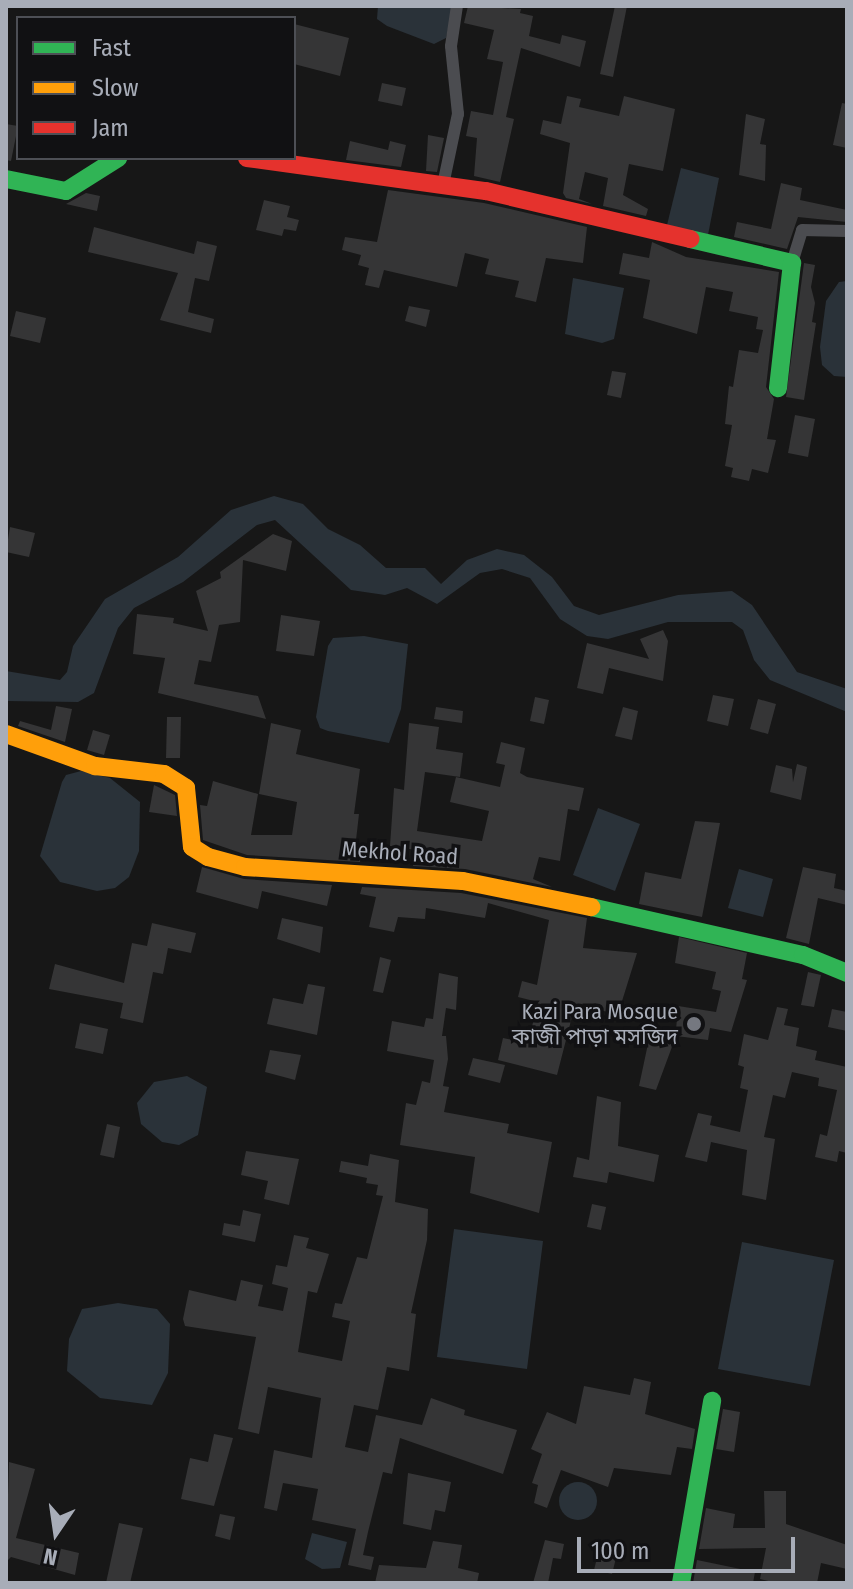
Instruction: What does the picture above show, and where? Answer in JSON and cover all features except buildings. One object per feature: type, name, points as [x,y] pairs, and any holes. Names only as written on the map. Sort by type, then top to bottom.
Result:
[{"type":"street","points":[[443,185],[458,114],[451,46],[457,6]]},
{"type":"street","points":[[6,179],[38,189],[66,191],[115,160]]},
{"type":"street","points":[[262,160],[443,185],[792,263]]},
{"type":"street","points":[[778,388],[792,263],[802,230],[847,231]]},
{"type":"street","name":"Mekhol Road","points":[[6,734],[95,766],[164,774],[186,788],[192,847],[208,857],[245,867],[463,881],[691,927],[803,955],[847,973]]},
{"type":"street","points":[[681,1583],[712,1401]]},
{"type":"shaded area","points":[[378,6],[453,6],[446,38],[434,44],[387,26],[377,19]]},
{"type":"shaded area","points":[[681,168],[719,178],[708,235],[667,225]]},
{"type":"shaded area","points":[[573,278],[624,288],[614,339],[602,343],[565,334]]},
{"type":"shaded area","points":[[847,281],[847,377],[834,376],[822,365],[820,347],[826,301],[839,282]]},
{"type":"shaded area","points":[[274,496],[303,504],[328,529],[360,545],[386,568],[425,568],[441,584],[467,560],[497,549],[524,555],[552,577],[574,606],[599,615],[678,595],[732,591],[752,605],[797,672],[847,689],[847,712],[770,680],[754,660],[743,630],[732,622],[668,622],[608,639],[587,636],[560,619],[530,578],[502,569],[480,573],[437,604],[407,588],[385,595],[351,590],[275,520],[257,525],[183,582],[134,608],[118,628],[94,693],[78,702],[6,701],[6,671],[60,680],[67,672],[73,646],[105,599],[178,557],[231,510]]},
{"type":"shaded area","points":[[364,636],[408,644],[401,709],[389,743],[328,731],[320,728],[316,717],[328,646],[333,638]]},
{"type":"shaded area","points":[[81,771],[110,778],[140,802],[139,851],[129,877],[115,888],[97,891],[60,882],[40,856],[62,782],[66,775]]},
{"type":"shaded area","points":[[598,808],[640,824],[615,891],[573,875]]},
{"type":"shaded area","points":[[739,869],[773,879],[763,917],[728,908]]},
{"type":"shaded area","points":[[187,1076],[207,1087],[198,1135],[179,1145],[162,1142],[141,1124],[137,1103],[154,1082]]},
{"type":"shaded area","points":[[454,1229],[543,1241],[527,1369],[437,1357]]},
{"type":"shaded area","points":[[742,1242],[834,1260],[810,1386],[718,1369]]},
{"type":"shaded area","points":[[118,1303],[157,1309],[170,1324],[168,1373],[152,1405],[100,1398],[67,1371],[69,1339],[82,1309]]},
{"type":"shaded area","points":[[578,1482],[591,1488],[597,1501],[591,1514],[578,1520],[565,1514],[559,1501],[565,1488]]},
{"type":"shaded area","points":[[312,1533],[347,1542],[340,1568],[322,1569],[305,1559]]},
{"type":"traffic: fast","points":[[6,179],[66,191],[115,160]]},
{"type":"traffic: fast","points":[[690,239],[792,263],[778,388]]},
{"type":"traffic: fast","points":[[591,907],[803,955],[847,973]]},
{"type":"traffic: fast","points":[[681,1583],[712,1401]]},
{"type":"traffic: slow","points":[[6,734],[95,766],[164,774],[186,788],[192,847],[208,857],[245,867],[463,881],[591,907]]},
{"type":"traffic: jam","points":[[261,160],[486,191],[690,239]]},
{"type":"place","name":"Kazi Para Mosque কাজী পাড়া মসজিদ","points":[[694,1024]]}]
